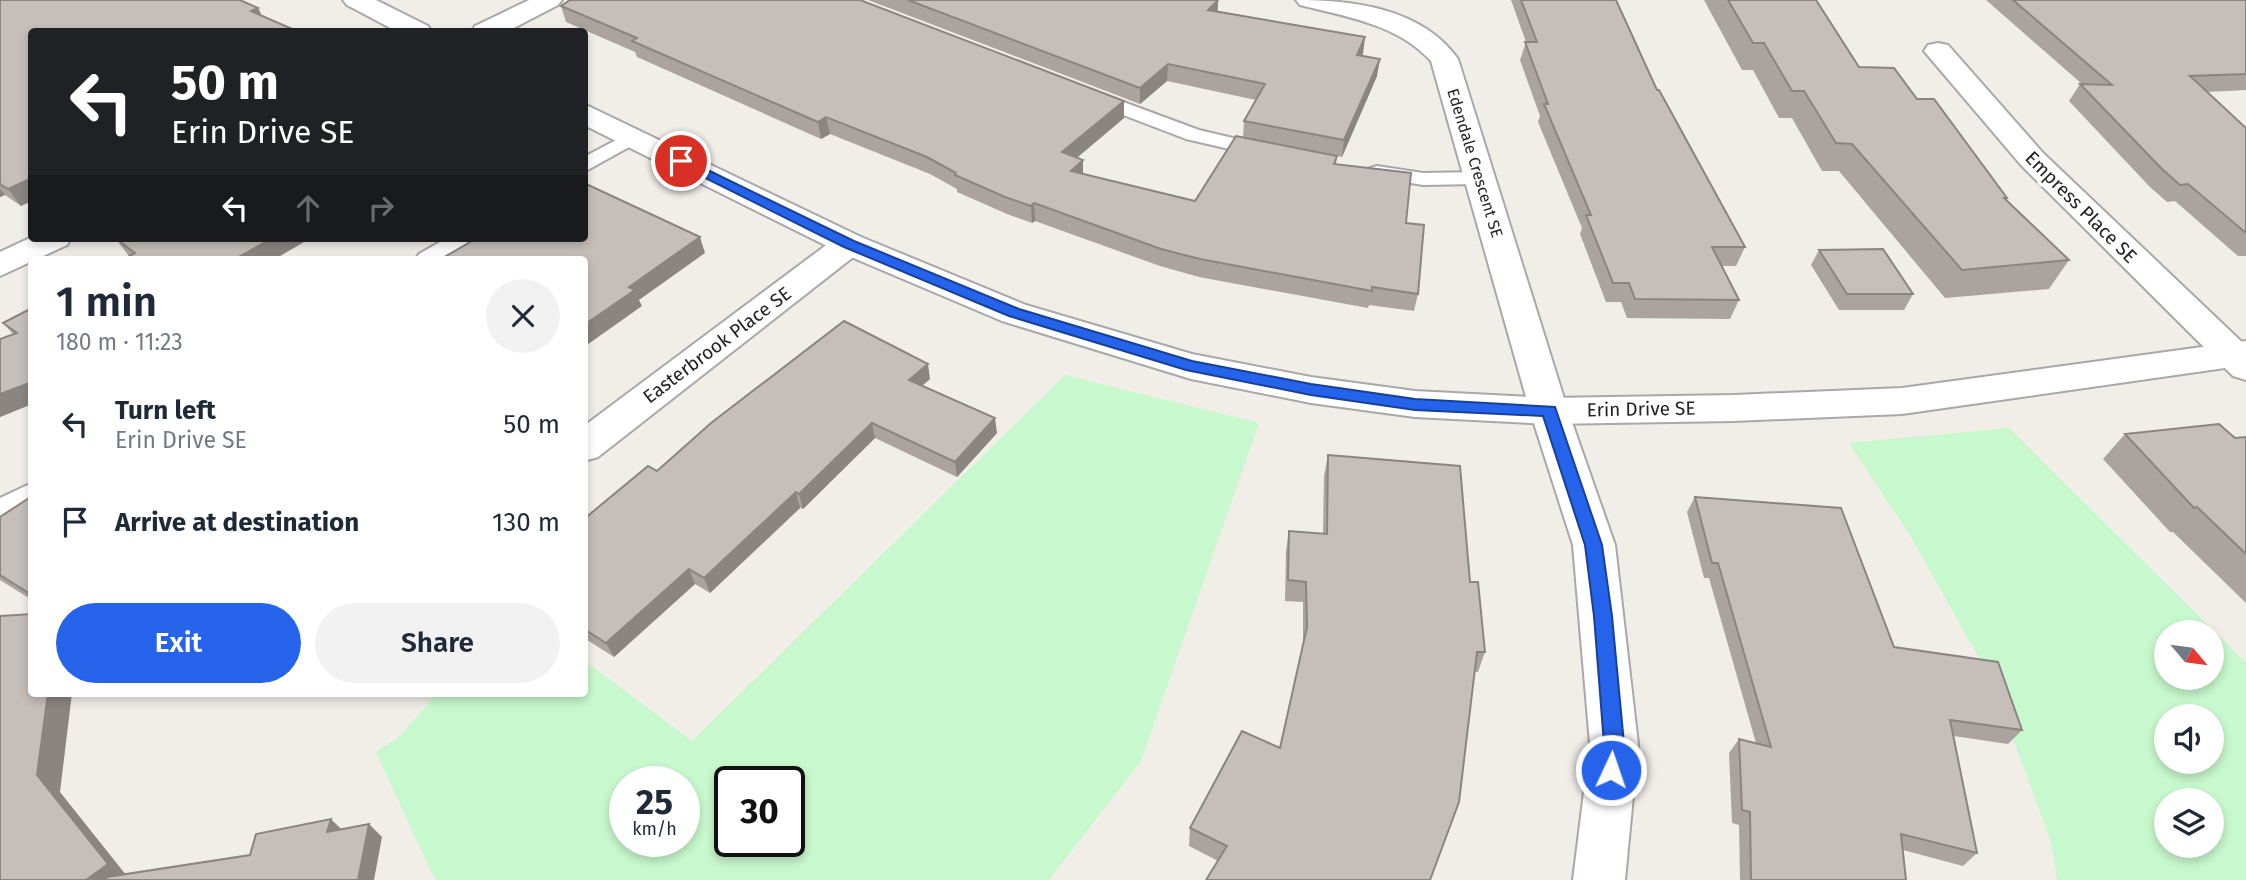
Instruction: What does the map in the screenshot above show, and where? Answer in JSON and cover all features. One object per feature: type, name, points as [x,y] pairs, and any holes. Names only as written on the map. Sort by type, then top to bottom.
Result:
[{"type":"street","points":[[356,0],[411,28]]},
{"type":"street","points":[[492,28],[549,0]]},
{"type":"street","name":"Edendale Crescent SE","points":[[1310,0],[1397,24],[1433,45],[1444,59],[1549,411],[1594,545],[1614,744],[1599,880]]},
{"type":"street","name":"Empress Place SE","points":[[1938,51],[2032,159],[2241,358]]},
{"type":"street","name":"Erin Drive SE","points":[[588,115],[849,244],[1014,313],[1191,366],[1311,390],[1415,404],[1549,411],[1734,408],[1902,401],[2241,358]]},
{"type":"street","points":[[0,265],[47,242]]},
{"type":"street","name":"Easterbrook Place SE","points":[[588,444],[849,244]]},
{"type":"lane","points":[[1077,90],[1193,135],[1279,155]]},
{"type":"lane","points":[[588,164],[633,137]]},
{"type":"lane","points":[[1357,168],[1423,179],[1479,178]]},
{"type":"lane","points":[[432,256],[456,242]]},
{"type":"lane","points":[[0,511],[28,495]]},
{"type":"green space","points":[[1065,375],[1259,423],[1141,761],[1049,880],[435,880],[376,752],[400,736],[434,697],[588,697],[588,663],[692,741]]},
{"type":"green space","points":[[2009,428],[2203,620],[2154,620],[2154,690],[2224,690],[2224,641],[2246,663],[2246,880],[2057,880],[2051,842],[1991,679],[1908,532],[1849,443]]},
{"type":"building","points":[[0,0],[240,0],[258,8],[251,11],[290,28],[28,28],[28,180],[8,189],[0,184]]},
{"type":"building","points":[[570,0],[860,0],[1124,101],[1062,152],[1083,160],[1071,171],[1195,201],[1236,136],[1337,156],[1334,164],[1411,173],[1406,223],[1424,225],[1418,294],[1372,287],[1372,291],[1200,259],[1161,249],[1034,203],[1031,206],[1005,197],[955,175],[956,173],[927,157],[826,117],[818,122],[632,41],[637,38],[561,6]]},
{"type":"building","points":[[908,0],[1218,0],[1208,10],[1365,37],[1357,55],[1380,59],[1344,140],[1244,121],[1265,84],[1168,64],[1140,88]]},
{"type":"building","points":[[1521,0],[1616,0],[1657,90],[1745,247],[1712,247],[1739,300],[1635,299],[1629,283],[1613,283],[1586,215],[1591,215],[1544,104],[1548,104],[1525,42],[1537,42]]},
{"type":"building","points":[[1728,0],[1816,0],[1859,67],[1894,68],[1917,99],[1934,99],[2007,198],[2004,198],[2069,260],[1962,270],[1852,144],[1836,143],[1804,91],[1792,91],[1764,43],[1753,43]]},
{"type":"building","points":[[2013,0],[2246,0],[2246,74],[2190,76],[2246,128],[2246,233],[2188,184],[2180,185],[2162,169],[2080,84],[2112,85]]},
{"type":"building","points":[[588,185],[700,237],[629,287],[635,290],[588,322],[588,256],[446,256],[470,242],[588,242]]},
{"type":"building","points":[[120,242],[266,242],[240,256],[130,256],[135,253]]},
{"type":"building","points":[[1883,249],[1913,294],[1847,294],[1819,250]]},
{"type":"building","points":[[28,310],[28,384],[0,394],[0,339],[17,333],[3,323]]},
{"type":"building","points":[[844,321],[928,364],[909,380],[995,418],[955,462],[872,423],[799,494],[796,492],[704,578],[689,569],[606,643],[588,632],[588,516],[648,466],[657,471],[711,423]]},
{"type":"building","points":[[2219,424],[2235,438],[2246,437],[2246,554],[2197,507],[2194,508],[2125,434]]},
{"type":"building","points":[[1328,455],[1460,466],[1470,582],[1478,582],[1485,652],[1477,652],[1459,802],[1430,880],[1206,880],[1227,846],[1190,828],[1242,731],[1280,748],[1307,627],[1306,582],[1288,580],[1289,531],[1327,534]]},
{"type":"building","points":[[1695,497],[1841,508],[1894,647],[1998,662],[2022,730],[1950,720],[1977,853],[1901,834],[1906,880],[1751,880],[1750,812],[1742,810],[1739,739],[1771,747],[1718,563],[1712,563]]},
{"type":"building","points":[[28,499],[28,592],[0,575],[0,517]]},
{"type":"building","points":[[28,614],[28,697],[47,697],[37,775],[108,864],[86,880],[0,880],[0,616]]},
{"type":"building","points":[[331,819],[327,832],[369,824],[358,880],[106,880],[107,877],[250,855],[256,834]]},
{"type":"route","points":[[681,161],[849,244],[1014,313],[1191,366],[1311,390],[1415,404],[1549,411],[1594,545],[1614,744],[1611,770]]}]
